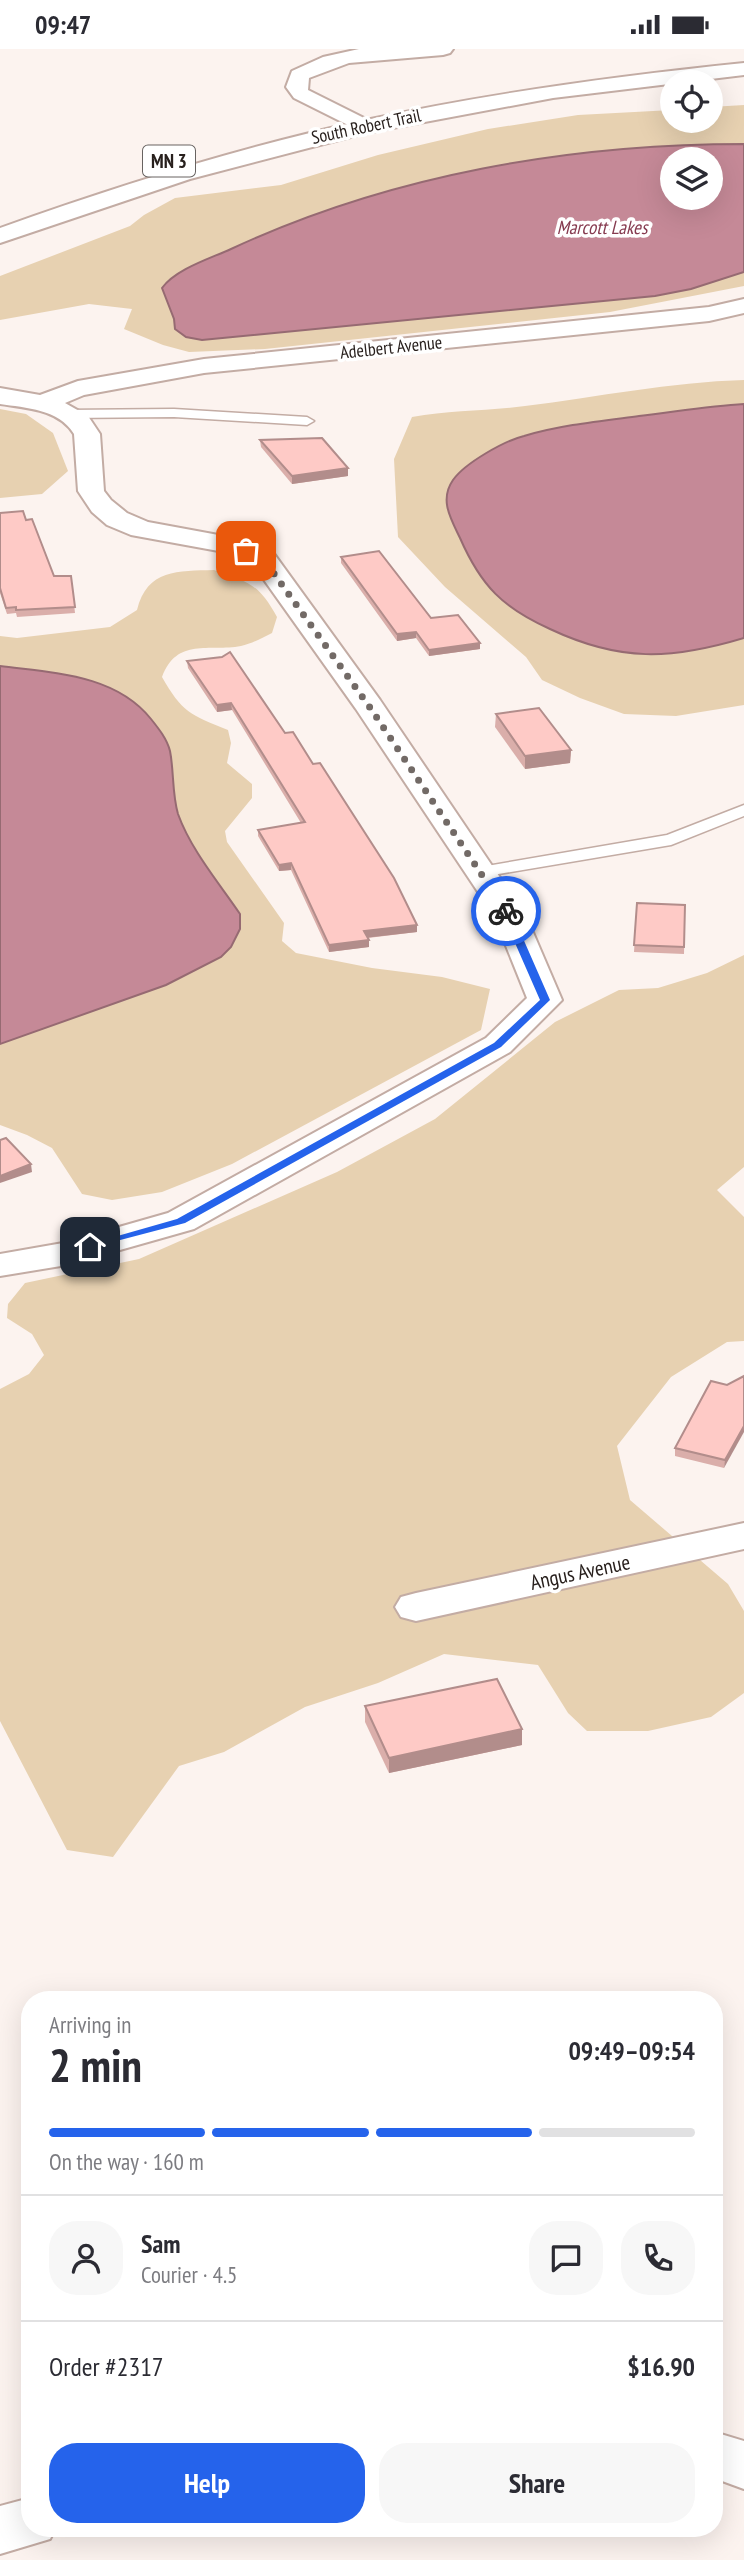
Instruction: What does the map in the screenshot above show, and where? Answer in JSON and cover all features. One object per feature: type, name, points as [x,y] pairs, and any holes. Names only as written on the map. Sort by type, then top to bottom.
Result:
[{"type":"street","points":[[352,121],[301,94],[296,87],[299,75],[308,68],[333,60],[443,49]]},
{"type":"street","name":"South Robert Trail","points":[[0,218],[174,159],[560,78],[744,58]]},
{"type":"street","name":"South Robert Trail","points":[[0,236],[104,198],[352,121],[552,91],[744,69]]},
{"type":"street","name":"Adelbert Avenue","points":[[55,408],[78,389],[204,366],[709,314],[744,306]]},
{"type":"street","points":[[0,396],[55,408],[79,421],[88,434],[91,491],[102,506],[117,519],[141,529],[230,545],[262,557],[369,706],[510,916],[545,1000],[498,1045],[181,1221],[67,1254],[0,1265]]},
{"type":"street","name":"Angus Avenue","points":[[416,1607],[744,1536]]},
{"type":"street","points":[[723,2458],[744,2465]]},
{"type":"street","points":[[0,2529],[21,2524]]},
{"type":"lane","points":[[55,408],[307,421]]},
{"type":"lane","points":[[481,872],[671,840],[744,810]]},
{"type":"shaded area","name":"Marcott Lakes","points":[[744,105],[744,286],[610,312],[265,349],[189,352],[124,329],[132,309],[89,304],[0,320],[0,276],[130,226],[175,198],[281,185],[378,155],[488,129],[578,115],[660,111],[660,133],[723,133],[723,106]]},
{"type":"shaded area","points":[[744,380],[744,705],[676,716],[624,714],[542,680],[526,657],[445,587],[398,537],[394,459],[412,417],[525,406],[634,390]]},
{"type":"shaded area","points":[[0,409],[26,414],[53,433],[68,471],[42,494],[0,498]]},
{"type":"shaded area","points":[[214,570],[245,582],[264,597],[277,617],[272,633],[241,646],[185,651],[168,664],[162,677],[175,698],[188,711],[228,730],[231,743],[227,763],[252,784],[252,798],[225,831],[227,842],[284,923],[282,941],[296,953],[372,968],[442,977],[490,989],[481,1030],[232,1164],[162,1192],[112,1200],[82,1194],[52,1148],[0,1125],[0,636],[17,638],[110,627],[137,610],[148,587],[156,580],[176,572]]},
{"type":"shaded area","points":[[744,955],[744,1167],[717,1190],[744,1217],[744,1341],[727,1342],[671,1377],[617,1446],[630,1500],[728,1584],[744,1611],[744,1693],[711,1717],[648,1731],[587,1731],[568,1713],[538,1665],[444,1654],[378,1683],[305,1707],[224,1752],[179,1766],[113,1857],[67,1850],[0,1721],[0,1389],[29,1374],[44,1355],[32,1334],[7,1318],[8,1304],[25,1283],[139,1259],[337,1172],[435,1119],[555,1022],[619,990],[658,988],[707,973]]},
{"type":"water","name":"Marcott Lakes","points":[[744,144],[744,272],[691,289],[655,296],[202,340],[186,337],[175,329],[162,288],[168,281],[194,265],[292,223],[417,183],[547,158],[678,145]]},
{"type":"water","points":[[744,404],[744,638],[669,654],[623,652],[600,647],[575,640],[519,613],[495,594],[476,570],[450,517],[447,495],[459,473],[486,453],[516,439],[567,426]]},
{"type":"water","points":[[0,666],[62,674],[101,684],[136,704],[151,719],[165,738],[170,751],[178,814],[198,853],[240,914],[240,929],[231,947],[221,957],[166,985],[0,1044]]},
{"type":"building","points":[[322,438],[348,468],[292,476],[260,440]]},
{"type":"building","points":[[23,511],[26,520],[32,519],[54,576],[71,576],[75,607],[16,610],[16,607],[6,608],[0,588],[0,513]]},
{"type":"building","points":[[379,551],[431,618],[458,615],[480,643],[429,650],[416,632],[397,634],[341,557]]},
{"type":"building","points":[[230,652],[285,733],[293,732],[313,764],[320,763],[394,878],[417,925],[364,931],[369,940],[329,945],[291,863],[279,865],[258,830],[305,822],[231,703],[217,705],[187,661],[222,657]]},
{"type":"building","points":[[539,708],[571,750],[525,756],[496,714]]},
{"type":"building","points":[[637,903],[685,905],[684,947],[634,945]]},
{"type":"building","points":[[6,1138],[31,1164],[0,1176],[0,1140]]},
{"type":"building","points":[[744,1376],[744,1426],[725,1460],[675,1448],[711,1381],[727,1385]]},
{"type":"building","points":[[497,1679],[522,1729],[389,1758],[365,1706]]},
{"type":"way so far","points":[[246,551],[262,557],[369,706],[506,911]]},
{"type":"route","points":[[90,1247],[181,1221],[498,1045],[545,1000],[506,911]]}]
